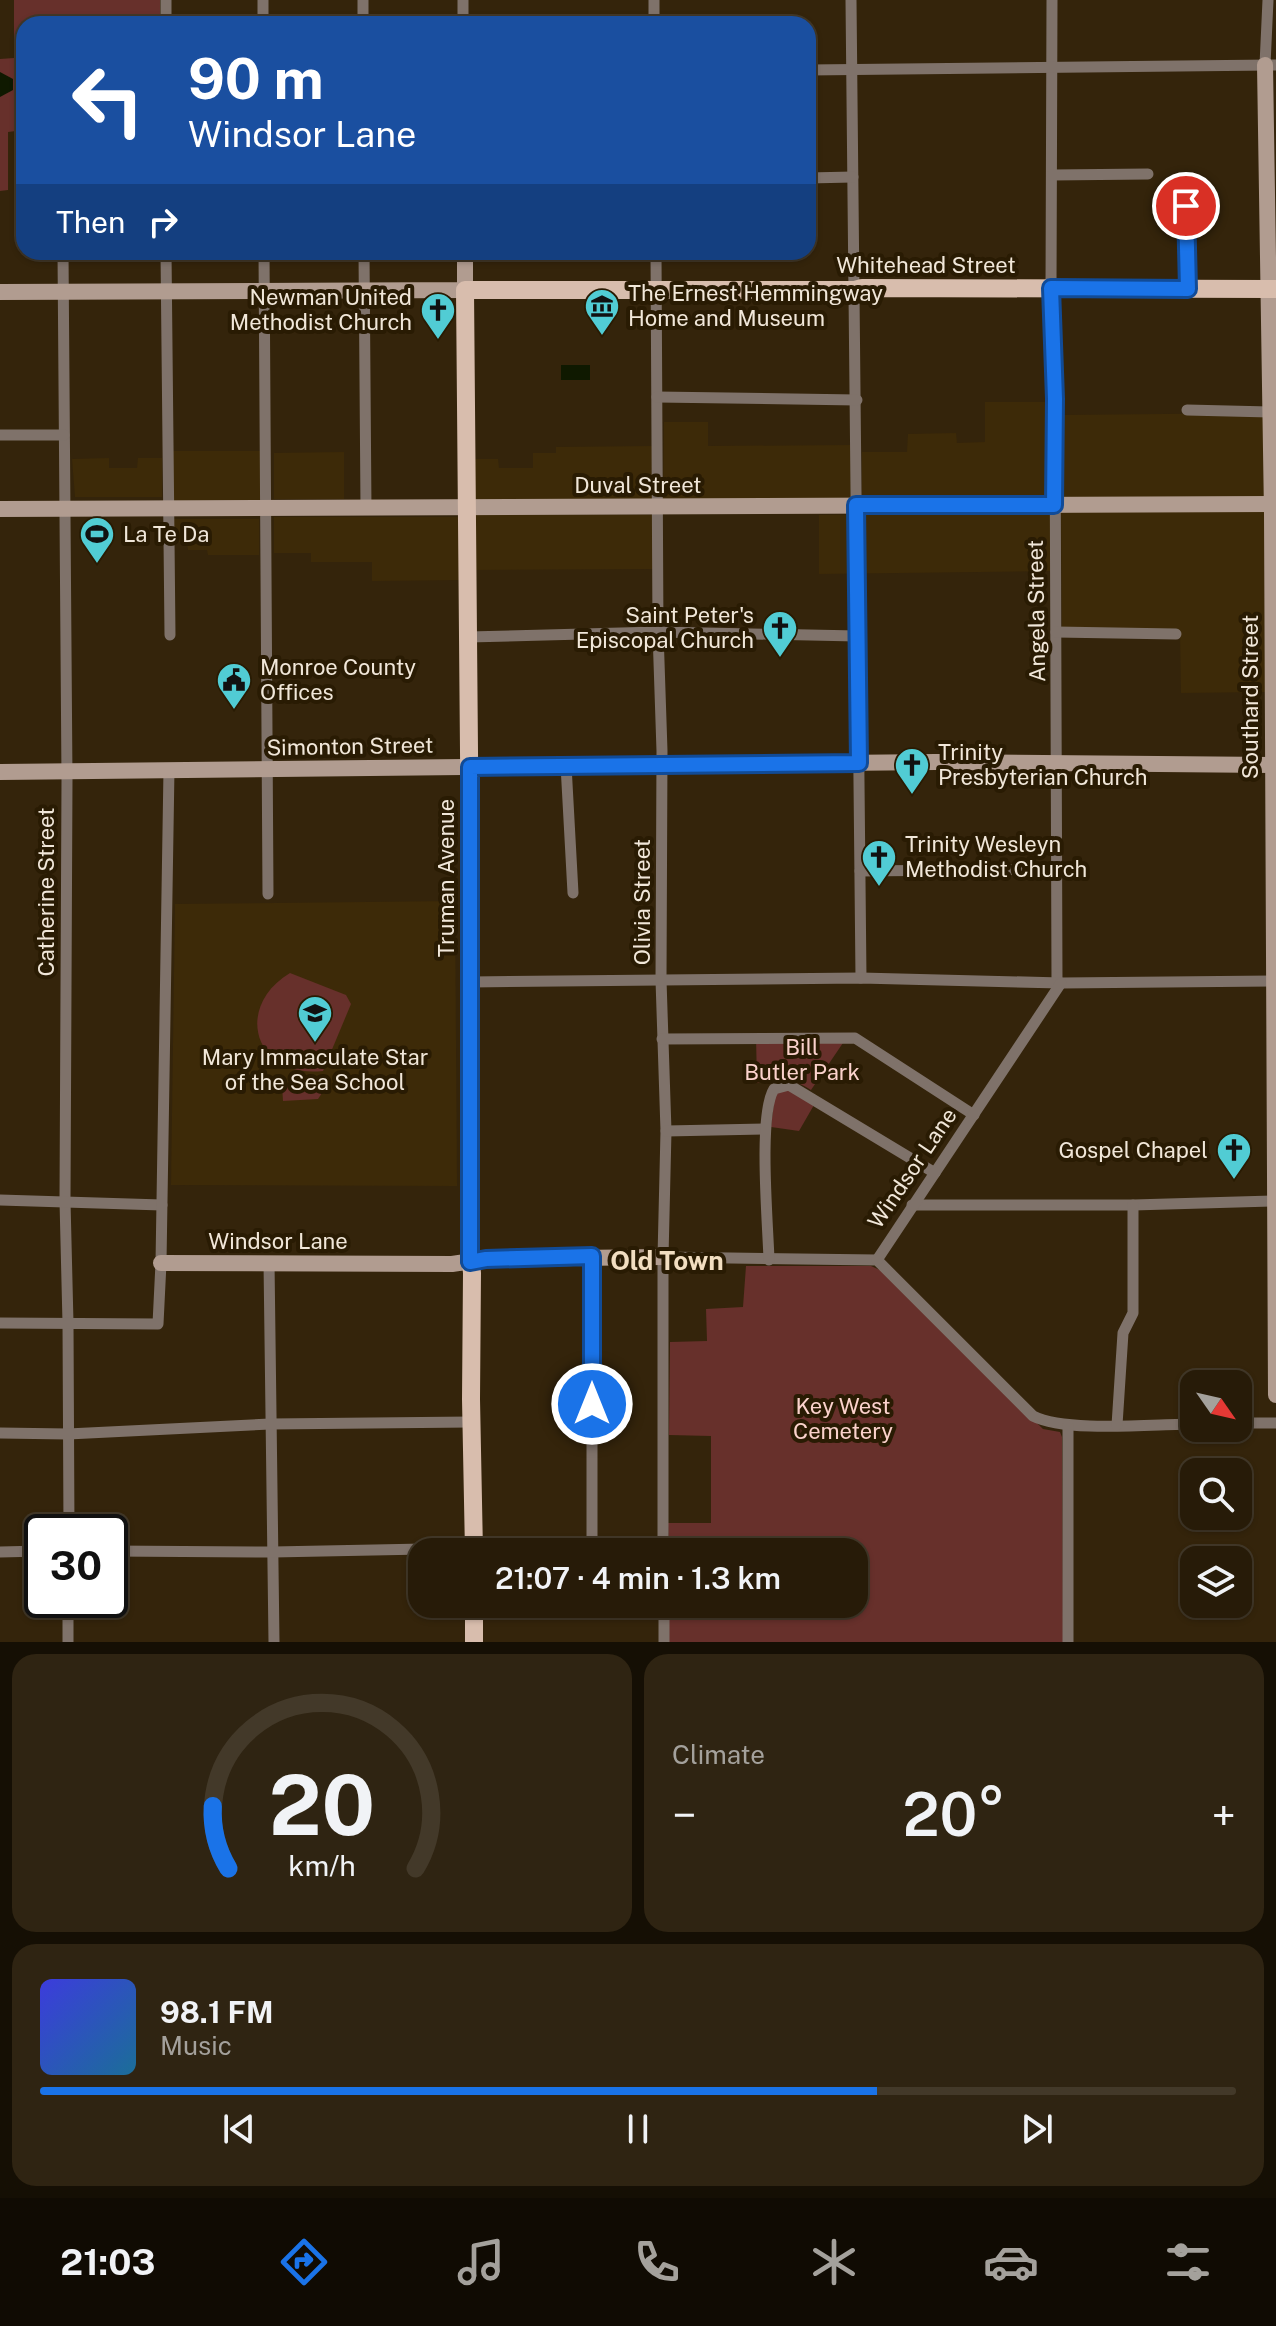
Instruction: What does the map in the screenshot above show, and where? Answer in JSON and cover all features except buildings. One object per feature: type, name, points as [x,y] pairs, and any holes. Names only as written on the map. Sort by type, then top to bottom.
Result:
[{"type":"main road","name":"Whitehead Street","points":[[465,290],[1272,290]]},
{"type":"main road","name":"Truman Avenue","points":[[465,290],[474,1538]]},
{"type":"main road","points":[[474,1618],[474,1642]]},
{"type":"street","points":[[851,0],[861,978]]},
{"type":"street","name":"Angela Street","points":[[1052,0],[1051,288],[1055,399],[1059,982]]},
{"type":"street","name":"Southard Street","points":[[1268,0],[1271,65],[1270,412],[1274,504],[1276,1395]]},
{"type":"street","points":[[816,70],[1271,65]]},
{"type":"street","points":[[1052,175],[1148,174]]},
{"type":"street","points":[[816,178],[853,177]]},
{"type":"street","points":[[1186,206],[1188,289]]},
{"type":"street","name":"Catherine Street","points":[[63,260],[69,1514]]},
{"type":"street","points":[[166,260],[170,635]]},
{"type":"street","points":[[264,260],[268,894]]},
{"type":"street","points":[[364,260],[366,508]]},
{"type":"street","name":"Truman Avenue","points":[[465,260],[465,290]]},
{"type":"street","name":"Olivia Street","points":[[656,260],[662,765],[661,980],[666,1131],[663,1538]]},
{"type":"street","name":"Whitehead Street","points":[[0,292],[465,290]]},
{"type":"street","points":[[657,397],[857,400]]},
{"type":"street","points":[[1187,410],[1270,412]]},
{"type":"street","points":[[0,435],[64,435]]},
{"type":"street","name":"Duval Street","points":[[0,509],[1274,504]]},
{"type":"street","points":[[468,637],[658,632],[857,636]]},
{"type":"street","points":[[1056,632],[1176,634]]},
{"type":"street","name":"Simonton Street","points":[[0,772],[859,763],[1274,765]]},
{"type":"street","points":[[566,765],[573,893]]},
{"type":"street","points":[[0,1323],[158,1324],[169,769]]},
{"type":"street","points":[[860,871],[1058,869]]},
{"type":"street","points":[[471,982],[861,978],[1059,982],[1276,981]]},
{"type":"street","name":"Windsor Lane","points":[[161,1263],[452,1264],[486,1259],[592,1256],[877,1260],[1059,982]]},
{"type":"street","points":[[662,1039],[855,1038],[974,1115]]},
{"type":"street","points":[[769,1260],[765,1129],[768,1098],[774,1089],[789,1085],[935,1173]]},
{"type":"street","points":[[666,1131],[765,1129]]},
{"type":"street","points":[[0,1200],[162,1205]]},
{"type":"street","points":[[912,1205],[1133,1205],[1275,1201]]},
{"type":"street","points":[[1117,1425],[1123,1333],[1133,1313],[1133,1205]]},
{"type":"street","points":[[592,1256],[592,1538]]},
{"type":"street","points":[[877,1260],[1033,1416],[1046,1423],[1068,1426],[1180,1424]]},
{"type":"street","points":[[269,1262],[274,1642]]},
{"type":"street","points":[[0,1433],[68,1434],[270,1424],[471,1422]]},
{"type":"street","points":[[1252,1423],[1276,1423]]},
{"type":"street","points":[[1068,1426],[1068,1642]]},
{"type":"street","points":[[0,1552],[24,1551]]},
{"type":"street","points":[[128,1551],[408,1551]]},
{"type":"street","points":[[68,1618],[68,1642]]},
{"type":"street","points":[[664,1618],[664,1642]]},
{"type":"shaded area","points":[[0,72],[13,79],[13,90],[0,97]]},
{"type":"shaded area","points":[[561,365],[590,365],[590,380],[561,380]]},
{"type":"shaded area","points":[[985,402],[1049,402],[1050,500],[862,502],[862,452],[907,452],[908,434],[956,433],[957,443],[985,442]]},
{"type":"shaded area","points":[[1263,413],[1264,497],[1063,500],[1062,415]]},
{"type":"shaded area","points":[[664,422],[708,422],[708,446],[853,445],[853,499],[663,500]]},
{"type":"shaded area","points":[[654,446],[654,500],[472,501],[472,459],[498,459],[499,468],[533,468],[533,453],[556,453],[556,447]]},
{"type":"shaded area","points":[[172,451],[262,451],[262,500],[172,501]]},
{"type":"shaded area","points":[[344,452],[344,499],[274,499],[274,453]]},
{"type":"shaded area","points":[[109,458],[109,468],[137,468],[138,458],[162,458],[162,497],[75,497],[72,459]]},
{"type":"shaded area","points":[[1264,509],[1265,692],[1181,693],[1180,630],[1062,630],[1061,512]]},
{"type":"shaded area","points":[[1052,512],[1052,571],[819,574],[819,515]]},
{"type":"shaded area","points":[[473,515],[655,515],[655,569],[473,570]]},
{"type":"shaded area","points":[[274,517],[462,517],[462,580],[372,581],[372,562],[311,562],[311,553],[274,553]]},
{"type":"shaded area","points":[[169,519],[259,519],[259,555],[208,555],[207,550],[188,550],[187,542],[170,542]]},
{"type":"shaded area","name":"Mary Immaculate Star of the Sea School","points":[[455,901],[457,1186],[171,1185],[175,904]]},
{"type":"green space","points":[[14,0],[160,0],[160,16],[16,16],[16,131],[8,132],[8,190],[0,191],[0,59],[14,58]]},
{"type":"green space","points":[[290,973],[346,995],[351,1004],[323,1071],[300,1071],[281,1064],[268,1053],[260,1038],[257,1021],[261,1004],[272,988]]},
{"type":"green space","name":"Bill Butler Park","points":[[756,1036],[845,1040],[811,1090],[785,1079],[757,1083]]},
{"type":"green space","points":[[322,1079],[322,1093],[318,1099],[283,1101],[282,1085]]},
{"type":"green space","name":"Bill Butler Park","points":[[787,1089],[814,1105],[799,1131],[771,1127],[775,1093]]},
{"type":"green space","name":"Key West Cemetery","points":[[746,1266],[871,1266],[882,1271],[1043,1429],[1060,1432],[1063,1642],[669,1642],[669,1618],[868,1618],[868,1538],[669,1538],[668,1523],[711,1523],[711,1436],[669,1435],[670,1342],[707,1341],[706,1309],[743,1307]]},
{"type":"place","name":"The Ernest Hemmingway Home and Museum","points":[[602,337]]},
{"type":"place","name":"Newman United Methodist Church","points":[[438,341]]},
{"type":"place","name":"La Te Da","points":[[97,565]]},
{"type":"place","name":"Saint Peter's Episcopal Church","points":[[780,659]]},
{"type":"place","name":"Monroe County Offices","points":[[234,711]]},
{"type":"place","name":"Trinity Presbyterian Church","points":[[912,796]]},
{"type":"place","name":"Trinity Wesleyn Methodist Church","points":[[879,888]]},
{"type":"place","name":"Mary Immaculate Star of the Sea School","points":[[315,1044]]},
{"type":"place","name":"Gospel Chapel","points":[[1234,1181]]},
{"type":"district","name":"Old Town","points":[[667,1260]]},
{"type":"route","points":[[592,1404],[592,1256],[470,1262],[470,767],[859,763],[856,505],[1054,505],[1055,399],[1051,288],[1188,289],[1186,206]]}]
